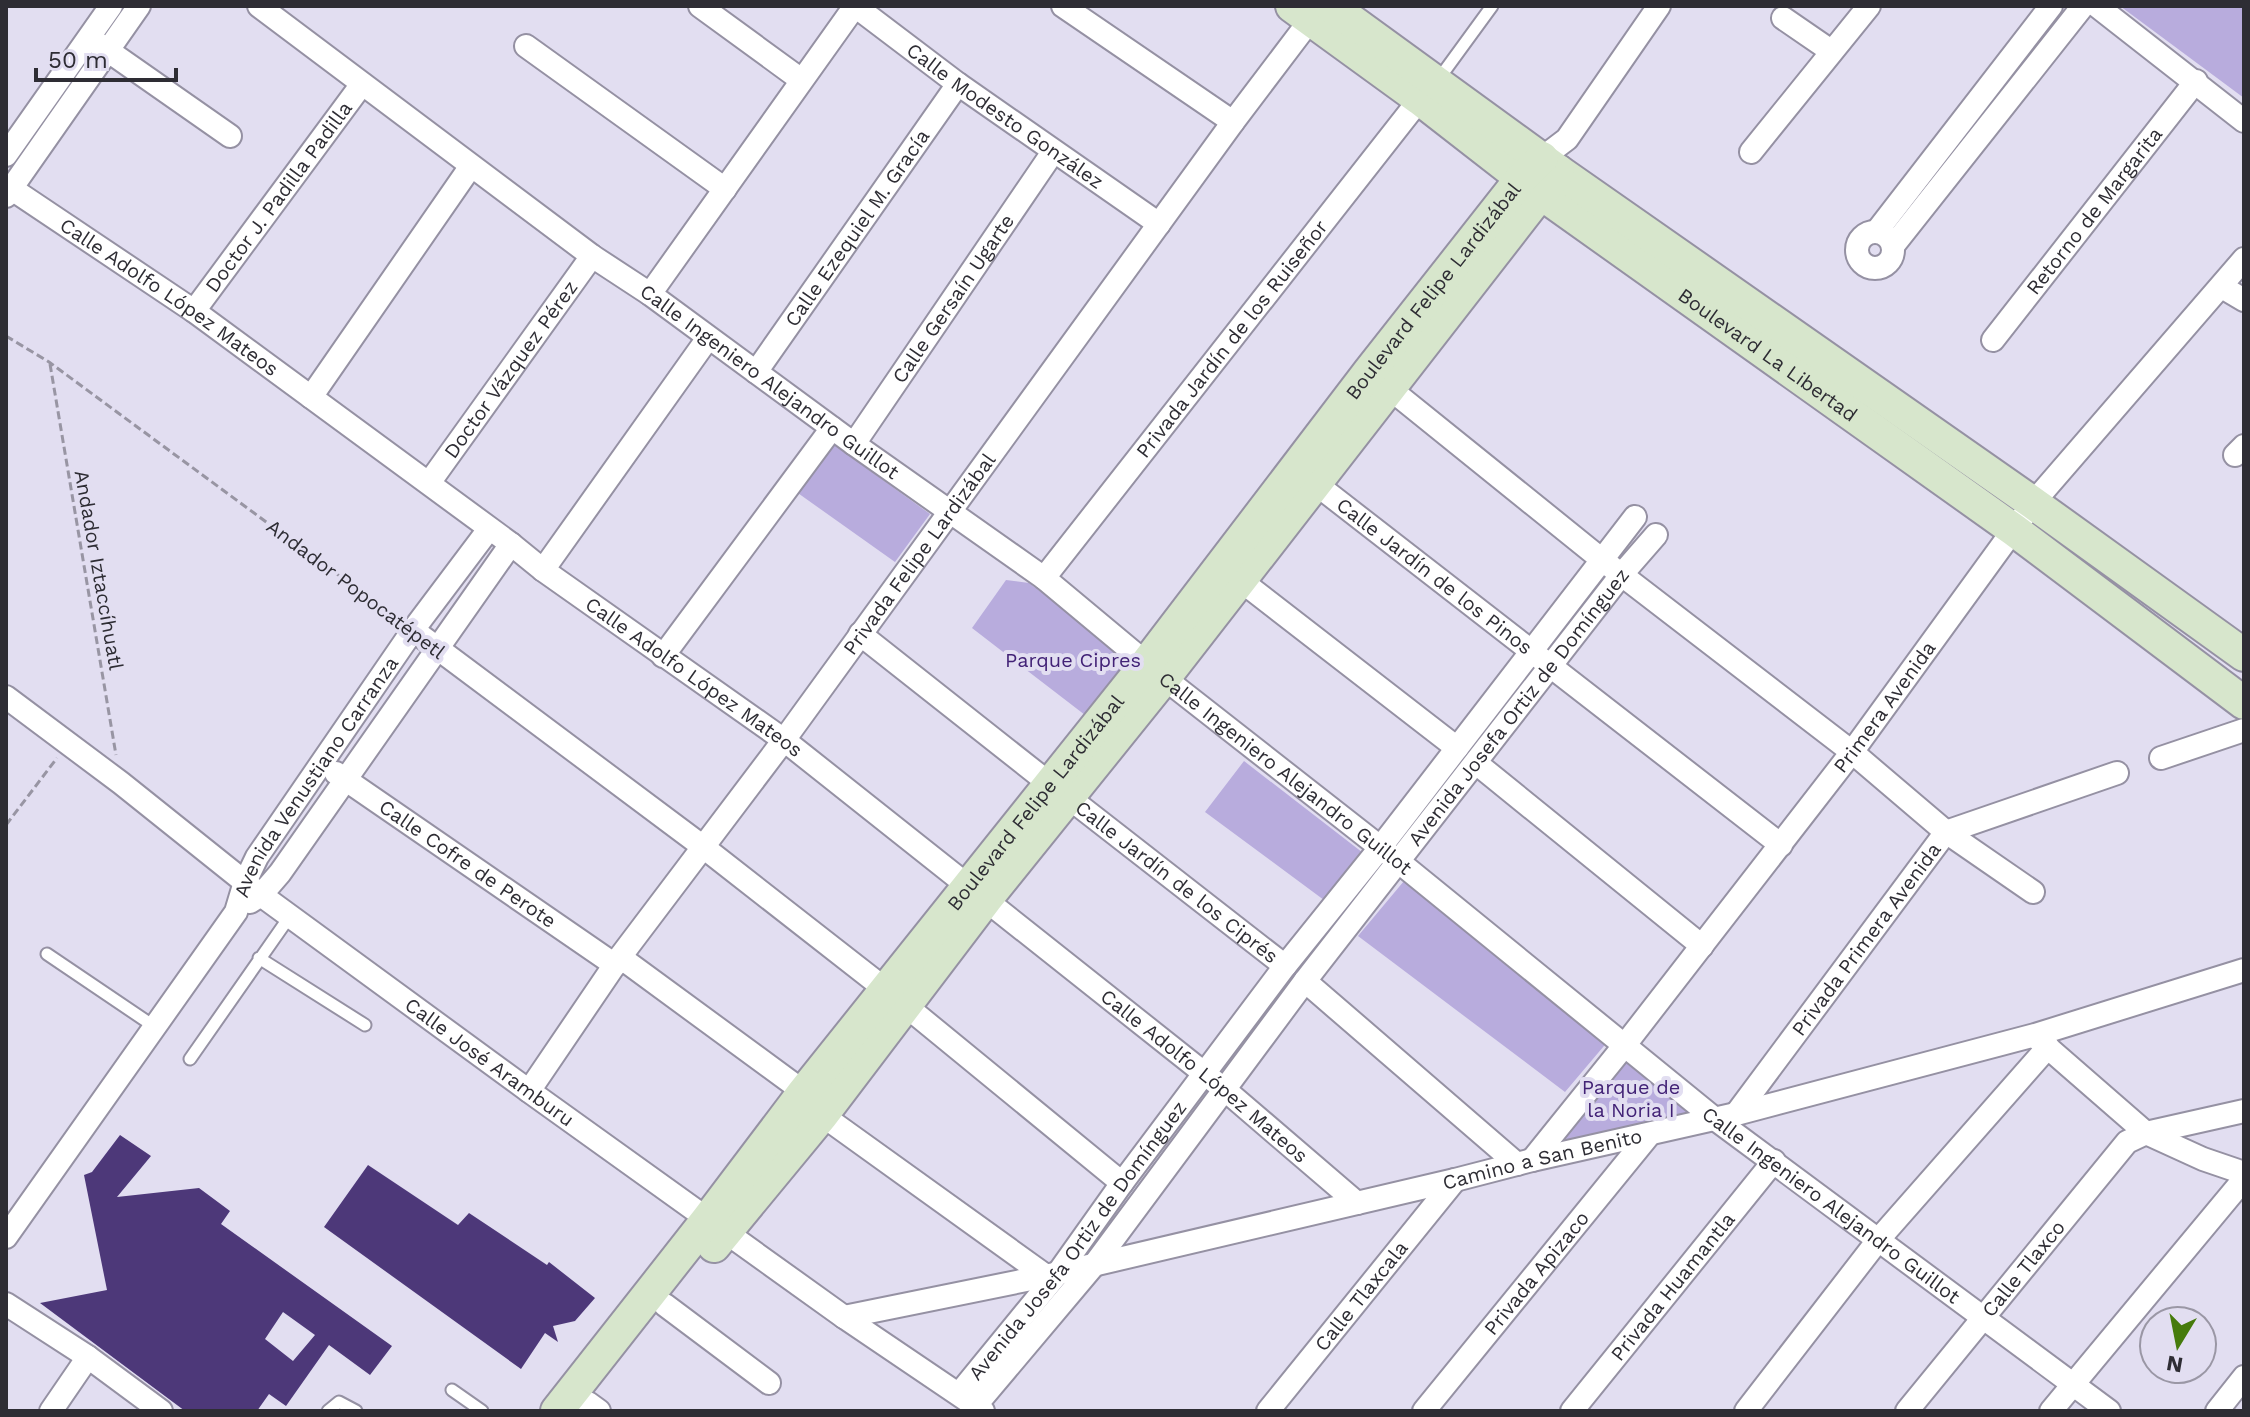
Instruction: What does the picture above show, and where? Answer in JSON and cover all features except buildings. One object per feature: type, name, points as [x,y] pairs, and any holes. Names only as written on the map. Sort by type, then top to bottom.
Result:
[{"type":"main road","name":"Boulevard La Libertad","points":[[1311,10],[2033,503],[2244,655]]},
{"type":"main road","name":"Boulevard La Libertad","points":[[1546,168],[2014,530],[2244,703]]},
{"type":"main road","name":"Boulevard Felipe Lardizábal","points":[[574,1410],[977,892],[1156,671],[1378,379],[1546,168]]},
{"type":"main road","name":"Boulevard Felipe Lardizábal","points":[[1156,671],[1240,580],[1316,484],[1378,379]]},
{"type":"main road","name":"Boulevard Felipe Lardizábal","points":[[574,1410],[665,1305],[717,1226]]},
{"type":"street","points":[[6,155],[111,6]]},
{"type":"street","points":[[8,190],[139,6]]},
{"type":"street","name":"Calle Ingeniero Alejandro Guillot","points":[[259,6],[592,256],[650,294],[1044,578],[1624,1046],[1726,1117],[1774,1161],[2109,1411]]},
{"type":"street","points":[[700,6],[800,79]]},
{"type":"street","points":[[650,294],[800,79],[855,6]]},
{"type":"street","name":"Calle Modesto González","points":[[855,6],[958,84],[1159,224]]},
{"type":"street","points":[[1063,6],[1233,122]]},
{"type":"street","points":[[1546,168],[1659,6]]},
{"type":"street","points":[[1751,152],[1869,6]]},
{"type":"street","points":[[2051,6],[1885,239],[2083,6]]},
{"type":"street","points":[[2097,6],[2244,121]]},
{"type":"street","name":"Privada Felipe Lardizábal","points":[[529,1091],[617,961],[952,511],[1311,10]]},
{"type":"street","points":[[1783,18],[1831,51]]},
{"type":"street","points":[[89,37],[230,136]]},
{"type":"street","points":[[526,46],[725,189]]},
{"type":"street","name":"Retorno de Margarita","points":[[1993,340],[2196,81]]},
{"type":"street","name":"Doctor J. Padilla Padilla","points":[[194,311],[362,84]]},
{"type":"street","name":"Calle Ezequiel M. Gracía","points":[[756,372],[958,84]]},
{"type":"street","name":"Privada Jardín de los Ruiseñor","points":[[1044,578],[1428,90]]},
{"type":"street","name":"Calle Gersaín Ugarte","points":[[854,444],[1053,152]]},
{"type":"street","points":[[311,397],[471,166]]},
{"type":"street","name":"Calle Adolfo López Mateos","points":[[8,190],[194,311],[543,570],[784,740],[1224,1089],[1357,1203]]},
{"type":"street","name":"Doctor Vázquez Pérez","points":[[429,483],[592,256]]},
{"type":"street","name":"Primera Avenida","points":[[1524,1162],[1624,1046],[1781,845],[2033,503],[2244,259]]},
{"type":"street","points":[[2222,287],[2244,300]]},
{"type":"street","points":[[543,570],[708,338]]},
{"type":"street","points":[[1378,379],[1601,559],[1852,752],[1946,832],[2033,892]]},
{"type":"street","points":[[663,656],[832,428]]},
{"type":"street","name":"Calle Jardín de los Pinos","points":[[1316,484],[1781,845]]},
{"type":"street","name":"Avenida Josefa Ortiz de Domínguez","points":[[972,1406],[1052,1275],[1285,966],[1635,517]]},
{"type":"street","name":"Avenida Venustiano Carranza","points":[[253,888],[257,857],[413,630],[489,529]]},
{"type":"street","name":"Avenida Josefa Ortiz de Domínguez","points":[[972,1406],[1094,1265],[1305,981],[1622,574],[1656,535]]},
{"type":"street","name":"Avenida Venustiano Carranza","points":[[6,1237],[253,888],[346,781],[511,544]]},
{"type":"street","points":[[1240,580],[1457,748]]},
{"type":"street","name":"Andador Popocatépetl","points":[[413,630],[702,846],[896,998],[1122,1183]]},
{"type":"street","name":"Calle Jardín de los Ciprés","points":[[860,634],[1285,966]]},
{"type":"street","name":"Calle José Aramburu","points":[[6,697],[290,916],[529,1091],[972,1406]]},
{"type":"street","points":[[2161,758],[2244,730]]},
{"type":"street","name":"Calle Cofre de Perote","points":[[322,763],[617,961],[1052,1275]]},
{"type":"street","points":[[1476,763],[1702,946]]},
{"type":"street","name":"Privada Primera Avenida","points":[[1726,1117],[1946,832],[2117,773]]},
{"type":"street","name":"Camino a San Benito","points":[[844,1317],[1052,1275],[2041,1041],[2244,970]]},
{"type":"street","points":[[1305,981],[1524,1162]]},
{"type":"street","points":[[1746,1411],[1879,1239],[2041,1041],[2146,1133],[2203,1159],[2244,1173]]},
{"type":"street","points":[[2146,1133],[2244,1111]]},
{"type":"street","name":"Calle Tlaxco","points":[[1907,1411],[2127,1142],[2146,1133]]},
{"type":"street","name":"Privada Apizaco","points":[[1424,1411],[1649,1135]]},
{"type":"street","name":"Privada Huamantla","points":[[1572,1411],[1774,1161]]},
{"type":"street","points":[[2051,1411],[2244,1179]]},
{"type":"street","name":"Calle Tlaxcala","points":[[1268,1411],[1455,1180]]},
{"type":"street","points":[[6,1304],[88,1357],[161,1411]]},
{"type":"street","points":[[665,1305],[769,1383]]},
{"type":"street","points":[[51,1411],[88,1357]]},
{"type":"street","points":[[2217,1411],[2244,1377]]},
{"type":"lane","points":[[1428,90],[1492,6]]},
{"type":"lane","points":[[190,1059],[290,916]]},
{"type":"lane","points":[[47,954],[155,1027]]},
{"type":"lane","points":[[259,958],[365,1025]]},
{"type":"lane","points":[[452,1390],[482,1411]]},
{"type":"lane","points":[[328,1411],[339,1402],[356,1411]]},
{"type":"path","name":"Andador Popocatépetl","points":[[6,336],[49,362],[413,630]]},
{"type":"path","name":"Andador Iztaccíhuatl","points":[[49,362],[121,783]]},
{"type":"path","points":[[6,825],[69,743]]},
{"type":"green space","points":[[2120,6],[2244,6],[2244,98]]},
{"type":"green space","points":[[829,441],[930,514],[895,562],[795,491]]},
{"type":"green space","name":"Parque Cipres","points":[[1006,580],[1029,583],[1130,657],[1085,715],[972,628]]},
{"type":"green space","points":[[1244,761],[1367,856],[1328,903],[1205,812]]},
{"type":"green space","points":[[1404,881],[1609,1040],[1565,1092],[1358,936]]},
{"type":"green space","name":"Parque de la Noria I","points":[[1629,1060],[1699,1113],[1547,1148]]}]
